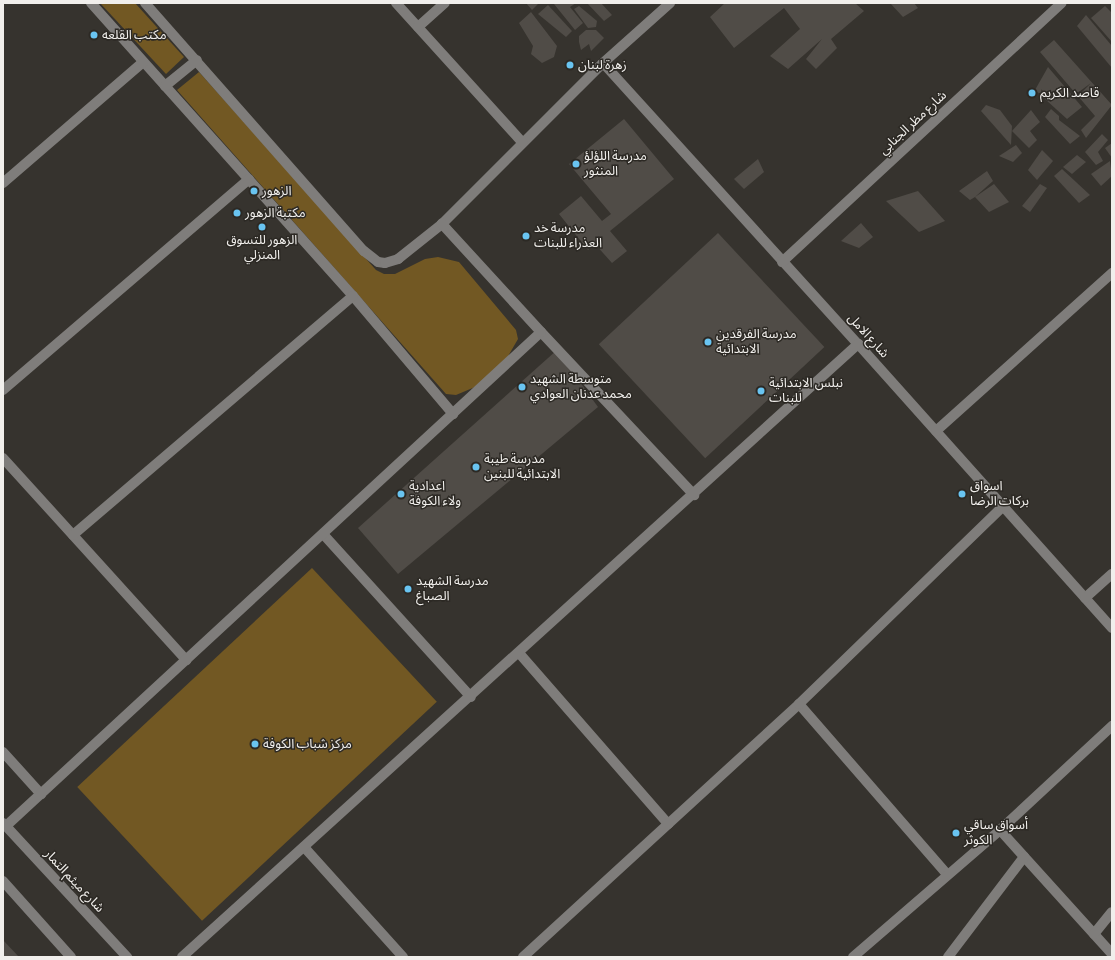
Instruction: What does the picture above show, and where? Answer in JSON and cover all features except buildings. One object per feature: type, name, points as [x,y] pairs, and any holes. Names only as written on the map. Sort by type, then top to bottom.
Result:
[{"type":"street","points":[[91,3],[353,296],[453,414]]},
{"type":"street","points":[[145,3],[370,257],[378,262],[392,262],[442,224],[522,142],[603,63],[670,3]]},
{"type":"street","points":[[396,3],[522,142]]},
{"type":"street","points":[[418,27],[445,3]]},
{"type":"street","name":"شارع مظر الجنابي","points":[[782,262],[1062,3]]},
{"type":"street","points":[[165,86],[197,60]]},
{"type":"street","points":[[3,183],[143,62]]},
{"type":"street","name":"شارع الامل","points":[[603,63],[858,344],[1112,628]]},
{"type":"street","points":[[3,390],[249,179]]},
{"type":"street","points":[[442,224],[541,332],[694,494]]},
{"type":"street","points":[[936,431],[1112,273]]},
{"type":"street","points":[[72,535],[353,296]]},
{"type":"street","points":[[5,825],[41,794],[541,332]]},
{"type":"street","points":[[182,957],[520,653],[858,344]]},
{"type":"street","points":[[3,458],[186,660]]},
{"type":"street","points":[[524,957],[799,704],[1003,506]]},
{"type":"street","points":[[323,534],[471,697]]},
{"type":"street","points":[[1085,598],[1112,574]]},
{"type":"street","points":[[520,653],[668,824]]},
{"type":"street","points":[[799,704],[947,874]]},
{"type":"street","points":[[853,957],[947,874],[1000,830],[1112,726]]},
{"type":"street","points":[[3,752],[41,794]]},
{"type":"street","name":"شارع ميثم التمار","points":[[5,825],[127,957]]},
{"type":"street","points":[[1000,830],[1112,954]]},
{"type":"street","points":[[304,847],[403,957]]},
{"type":"street","points":[[948,957],[1024,857]]},
{"type":"street","points":[[3,882],[71,957]]},
{"type":"street","points":[[1094,934],[1112,912]]},
{"type":"shaded area","points":[[100,3],[135,3],[184,57],[166,74]]},
{"type":"shaded area","points":[[199,72],[376,270],[384,274],[395,274],[425,259],[438,257],[459,262],[516,330],[518,339],[507,358],[475,387],[456,395],[446,394],[177,90]]},
{"type":"shaded area","name":"مركز شباب الكوفة","points":[[312,568],[437,702],[202,921],[77,787]]},
{"type":"place","name":"مكتب القلعه","points":[[94,35]]},
{"type":"place","name":"زهرة لبنان","points":[[570,65]]},
{"type":"place","name":"قاصد الكريم","points":[[1032,93]]},
{"type":"place","name":"مدرسة اللؤلؤ المنثور","points":[[576,164]]},
{"type":"place","name":"الزهور","points":[[254,191]]},
{"type":"place","name":"مكتبة الزهور","points":[[237,213]]},
{"type":"place","name":"الزهور للتسوق المنزلي","points":[[262,227]]},
{"type":"place","name":"مدرسة خد العذراء للبنات","points":[[526,236]]},
{"type":"place","name":"مدرسة الفرقدين الابتدائية","points":[[708,342]]},
{"type":"place","name":"متوسطة الشهيد محمد عدنان العوادي","points":[[522,387]]},
{"type":"place","name":"نبلس الابتدائية للبنات","points":[[761,391]]},
{"type":"place","name":"مدرسة طيبة الابتدائية للبنين","points":[[476,467]]},
{"type":"place","name":"اعدادية ولاء الكوفة","points":[[401,494]]},
{"type":"place","name":"اسواق بركات الرضا","points":[[962,494]]},
{"type":"place","name":"مدرسة الشهيد الصباغ","points":[[408,589]]},
{"type":"place","name":"مركز شباب الكوفة","points":[[255,744]]},
{"type":"place","name":"أسواق ساقي الكوثر","points":[[956,833]]}]
